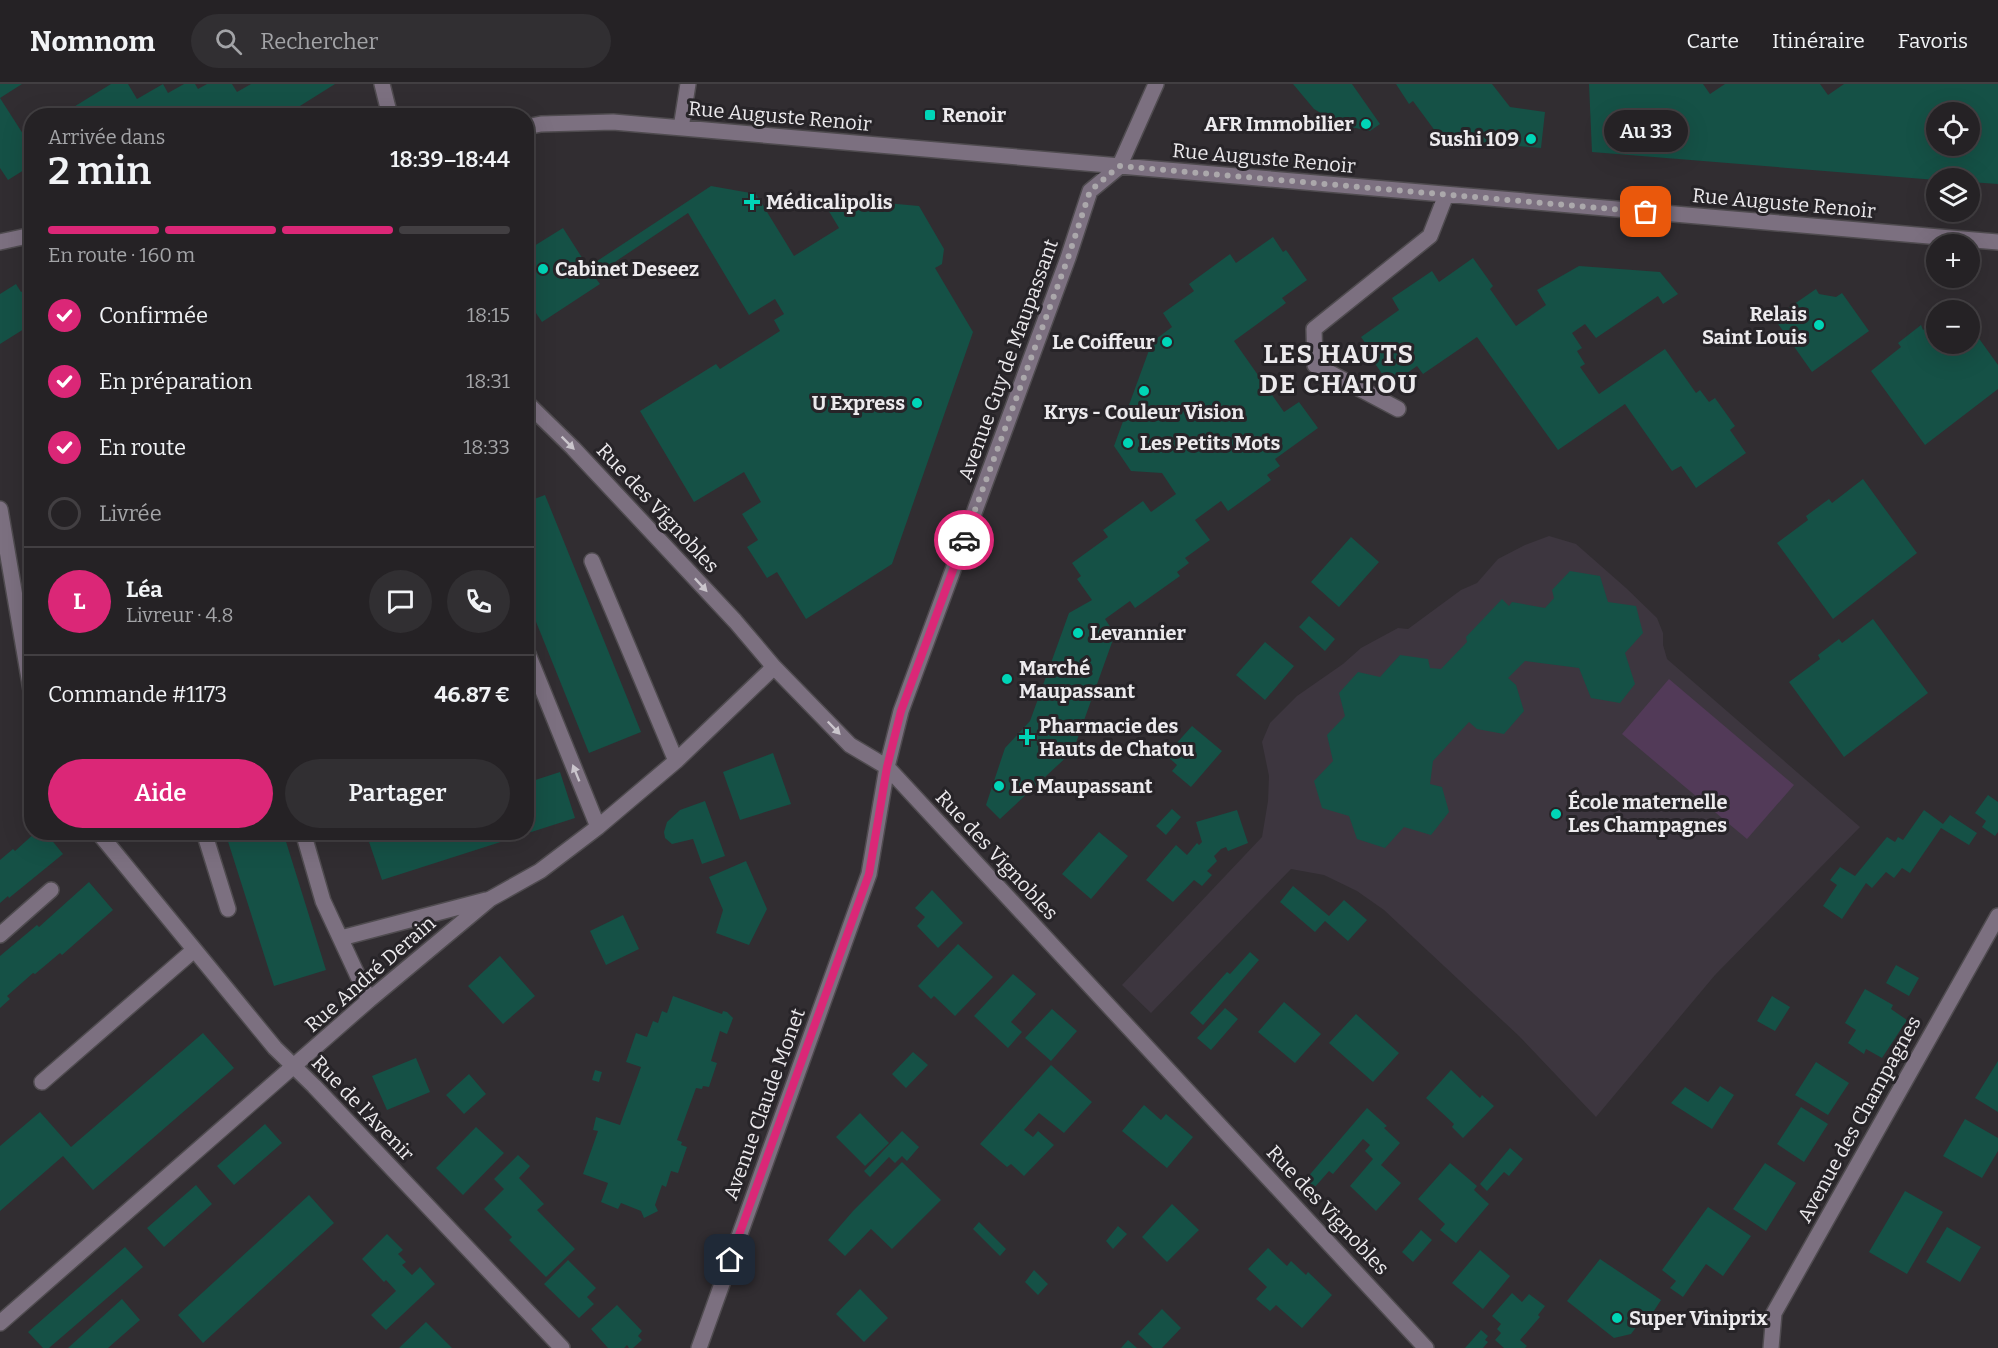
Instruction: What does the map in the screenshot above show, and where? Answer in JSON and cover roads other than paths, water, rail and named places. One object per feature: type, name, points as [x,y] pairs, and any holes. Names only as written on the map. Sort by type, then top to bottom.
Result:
[{"type":"street","points":[[382,84],[388,108]]},
{"type":"street","points":[[681,128],[688,84]]},
{"type":"street","name":"Avenue Guy de Maupassant","points":[[869,874],[887,767],[901,711],[1068,258],[1090,191],[1119,166],[1156,84]]},
{"type":"street","name":"Rue Auguste Renoir","points":[[534,125],[613,122],[1998,242]]},
{"type":"street","points":[[1398,409],[1316,365],[1314,329],[1430,236],[1446,195]]},
{"type":"street","points":[[0,242],[24,237]]},
{"type":"street","name":"Rue des Vignobles","points":[[534,410],[573,448],[735,621],[774,667],[850,745],[887,767],[1426,1348]]},
{"type":"street","points":[[0,509],[24,649]]},
{"type":"street","points":[[592,561],[676,761]]},
{"type":"street","name":"Rue André Derain","points":[[0,1323],[369,1000],[490,898],[540,871],[598,827],[676,761],[774,667]]},
{"type":"street","points":[[534,670],[598,827]]},
{"type":"street","name":"Rue de l'Avenir","points":[[105,840],[274,1048],[294,1066],[562,1348]]},
{"type":"street","points":[[206,840],[228,909]]},
{"type":"street","points":[[305,840],[324,901],[369,1000]]},
{"type":"street","name":"Avenue Claude Monet","points":[[699,1348],[869,874]]},
{"type":"street","points":[[0,935],[51,890]]},
{"type":"street","points":[[341,938],[490,898]]},
{"type":"street","name":"Avenue des Champagnes","points":[[1771,1348],[1774,1313],[1998,916]]},
{"type":"street","points":[[42,1082],[194,950]]},
{"type":"place","name":"Renoir","points":[[930,115]]},
{"type":"place","name":"AFR Immobilier","points":[[1366,124]]},
{"type":"place","name":"Sushi 109","points":[[1531,139]]},
{"type":"place","name":"Médicalipolis","points":[[752,202]]},
{"type":"place","name":"Au 33","points":[[1646,212]]},
{"type":"place","name":"Cabinet Deseez","points":[[543,269]]},
{"type":"place","name":"Relais Saint Louis","points":[[1819,325]]},
{"type":"place","name":"Le Coiffeur","points":[[1167,342]]},
{"type":"place","name":"Krys - Couleur Vision","points":[[1144,391]]},
{"type":"place","name":"U Express","points":[[917,403]]},
{"type":"place","name":"Les Petits Mots","points":[[1128,443]]},
{"type":"place","name":"Levannier","points":[[1078,633]]},
{"type":"place","name":"Marché Maupassant","points":[[1007,679]]},
{"type":"place","name":"Pharmacie des Hauts de Chatou","points":[[1027,737]]},
{"type":"place","name":"Le Maupassant","points":[[999,786]]},
{"type":"place","name":"École maternelle Les Champagnes","points":[[1556,814]]},
{"type":"place","name":"Super Viniprix","points":[[1617,1318]]},
{"type":"district","name":"LES HAUTS DE CHATOU","points":[[1339,369]]}]
